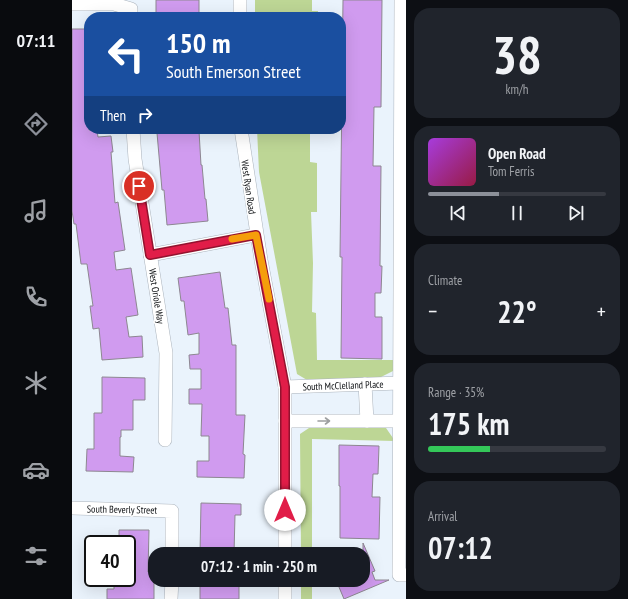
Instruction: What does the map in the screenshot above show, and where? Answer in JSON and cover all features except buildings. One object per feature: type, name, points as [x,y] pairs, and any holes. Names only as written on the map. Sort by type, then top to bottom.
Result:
[{"type":"street","points":[[240,0],[240,12]]},
{"type":"street","points":[[401,0],[400,421],[402,575]]},
{"type":"street","points":[[72,4],[114,4],[129,12]]},
{"type":"street","name":"West Oriole Way","points":[[133,134],[135,159],[166,352],[165,440]]},
{"type":"street","name":"West Ryan Road","points":[[242,134],[256,235],[285,387],[285,547]]},
{"type":"street","points":[[150,255],[256,235]]},
{"type":"street","name":"South McClelland Place","points":[[285,387],[400,383]]},
{"type":"street","points":[[366,384],[367,421]]},
{"type":"street","points":[[286,421],[400,421]]},
{"type":"street","name":"South Beverly Street","points":[[72,508],[172,511],[172,547]]},
{"type":"street","points":[[172,587],[172,599]]},
{"type":"street","points":[[285,587],[285,599]]},
{"type":"green space","points":[[255,0],[312,0],[312,11],[318,11],[318,12],[255,12]]},
{"type":"green space","points":[[257,134],[310,134],[310,162],[317,163],[317,212],[311,212],[313,263],[312,312],[316,313],[317,360],[394,360],[393,371],[377,379],[307,380],[297,374],[259,172]]},
{"type":"green space","points":[[312,426],[386,428],[395,441],[312,439],[312,547],[301,547],[300,434]]},
{"type":"green space","points":[[301,587],[312,587],[312,599],[301,599]]},
{"type":"slow traffic","points":[[232,239],[256,235],[269,299]]},
{"type":"route","points":[[139,186],[150,255],[256,235],[285,387],[285,510]]}]
